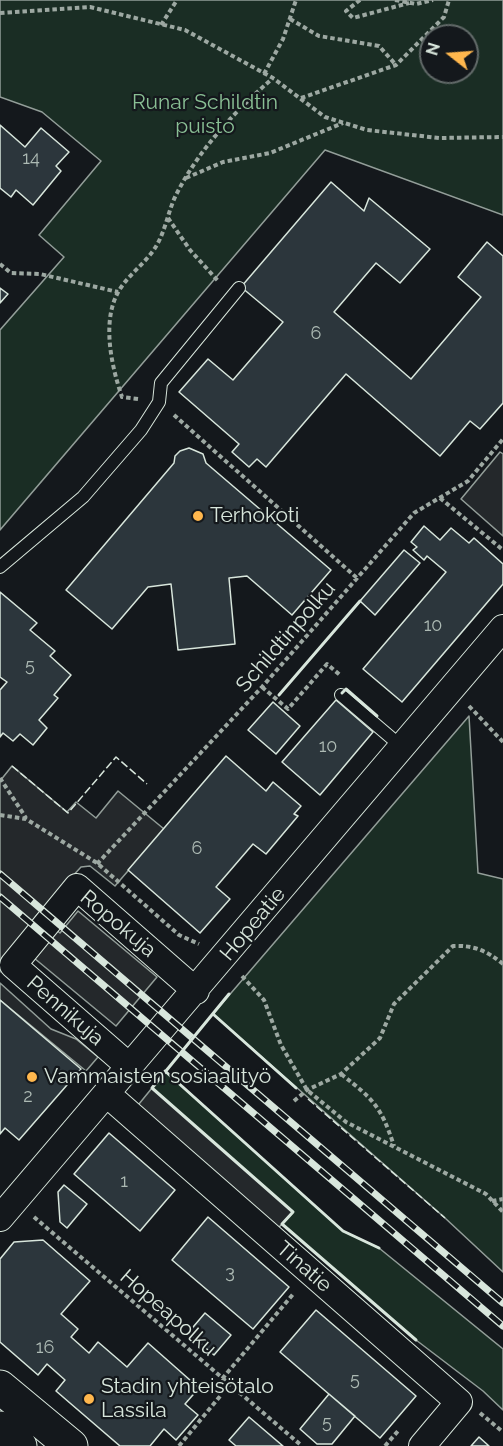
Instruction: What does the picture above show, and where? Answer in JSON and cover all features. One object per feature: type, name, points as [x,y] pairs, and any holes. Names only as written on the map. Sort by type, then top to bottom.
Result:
[{"type":"main road","points":[[0,1387],[71,1446]]},
{"type":"main road","points":[[0,1428],[20,1446]]},
{"type":"street","name":"Hopeatie","points":[[7,1210],[503,628]]},
{"type":"street","name":"Ropokuja","points":[[45,924],[77,887],[196,991]]},
{"type":"street","name":"Pennikuja","points":[[45,924],[13,965],[130,1068]]},
{"type":"street","name":"Tinatie","points":[[107,1094],[459,1402],[422,1446]]},
{"type":"lane","points":[[0,567],[83,497],[141,430],[159,402],[161,383],[236,292]]},
{"type":"lane","points":[[340,695],[402,747]]},
{"type":"path","points":[[161,25],[177,0]]},
{"type":"path","points":[[264,74],[290,19],[296,0]]},
{"type":"path","points":[[360,0],[346,11],[353,18],[409,3]]},
{"type":"path","points":[[395,0],[416,4],[433,0]]},
{"type":"path","points":[[300,98],[396,65],[444,17],[449,0]]},
{"type":"path","points":[[0,13],[90,7],[185,30],[273,78],[325,117],[367,130],[439,138],[503,137]]},
{"type":"path","points":[[290,19],[320,36],[379,46],[396,65]]},
{"type":"path","points":[[273,78],[239,107],[186,178],[169,207],[156,247],[118,292],[110,331],[112,366],[122,397],[159,402],[357,578]]},
{"type":"path","points":[[186,178],[223,162],[270,153],[344,123]]},
{"type":"path","points":[[167,217],[189,250],[236,292]]},
{"type":"path","points":[[0,264],[11,273],[40,273],[118,292]]},
{"type":"path","name":"Schildtinpolku","points":[[97,863],[262,687],[414,513],[468,481],[503,439]]},
{"type":"path","points":[[440,498],[503,550]]},
{"type":"path","points":[[262,687],[280,702]]},
{"type":"path","points":[[473,711],[503,742]]},
{"type":"path","points":[[0,778],[26,819]]},
{"type":"path","points":[[0,815],[26,819],[97,863],[179,935],[188,941],[206,944],[223,959],[264,1000],[281,1045],[307,1090],[346,1122],[486,1194],[503,1212]]},
{"type":"path","points":[[294,1101],[307,1090],[341,1074],[380,1038],[393,1004],[453,946],[469,945],[490,953],[503,964]]},
{"type":"path","points":[[341,1074],[365,1093],[384,1115],[394,1147]]},
{"type":"path","points":[[492,1201],[503,1200]]},
{"type":"path","name":"Hopeapolku","points":[[7,1210],[222,1379],[302,1446]]},
{"type":"path","points":[[179,1446],[221,1395],[222,1379],[299,1288]]},
{"type":"green space","name":"Runar Schildtin puisto","points":[[0,0],[503,0],[503,215],[325,150],[0,530],[0,330],[64,257],[39,235],[101,161],[42,112],[0,97]]},
{"type":"green space","points":[[469,716],[478,873],[503,879],[503,1272],[213,1014]]},
{"type":"green space","points":[[165,1071],[343,1231],[379,1248],[503,1349],[503,1410],[483,1391],[416,1340],[282,1224],[293,1212],[152,1088]]},
{"type":"shaded area","points":[[500,452],[503,454],[503,536],[461,499]]},
{"type":"shaded area","points":[[12,766],[67,812],[76,802],[96,818],[118,791],[164,829],[115,886],[90,866],[81,867],[36,916],[0,968],[0,781]]},
{"type":"shaded area","points":[[78,911],[157,977],[116,1026],[28,953],[50,925],[60,933]]},
{"type":"shaded area","points":[[0,983],[51,1029],[76,1039],[98,1057],[86,1071],[0,1000]]},
{"type":"shaded area","points":[[152,1088],[293,1212],[270,1237],[130,1115]]},
{"type":"building","points":[[0,125],[25,147],[41,128],[69,152],[56,166],[61,171],[33,205],[16,190],[11,197],[0,188]]},
{"type":"building","points":[[331,182],[364,211],[369,198],[430,249],[400,283],[376,263],[334,312],[411,379],[481,297],[458,277],[487,242],[503,256],[503,403],[480,429],[470,421],[440,456],[346,374],[266,467],[257,459],[249,467],[232,452],[239,444],[179,392],[208,359],[233,380],[283,322],[241,287]]},
{"type":"building","points":[[0,288],[8,294],[0,303]]},
{"type":"building","name":"Terhokoti","points":[[189,448],[203,454],[206,463],[331,570],[292,615],[247,576],[229,578],[235,644],[178,650],[171,584],[148,587],[112,629],[66,590],[174,463],[175,456],[180,451]]},
{"type":"building","points":[[424,526],[440,540],[451,528],[469,543],[474,538],[503,564],[503,584],[402,702],[363,669],[446,572],[427,556],[424,560],[413,550],[417,547],[411,542]]},
{"type":"building","points":[[404,550],[420,563],[375,615],[360,601]]},
{"type":"building","points":[[0,592],[37,623],[30,630],[55,651],[50,656],[71,675],[54,695],[58,698],[39,720],[47,728],[33,745],[20,734],[13,741],[3,733],[0,737],[0,690],[7,682],[0,677]]},
{"type":"building","points":[[336,700],[373,732],[320,795],[282,762]]},
{"type":"building","points":[[273,702],[300,726],[276,754],[248,730]]},
{"type":"building","points":[[226,756],[266,791],[273,782],[301,806],[294,814],[298,816],[266,854],[253,844],[216,887],[230,899],[200,933],[128,870]]},
{"type":"building","points":[[0,1000],[81,1069],[19,1140],[5,1128],[0,1134]]},
{"type":"building","points":[[109,1133],[175,1190],[140,1231],[74,1174]]},
{"type":"building","points":[[64,1185],[87,1204],[67,1228],[60,1222],[58,1192]]},
{"type":"building","points":[[208,1217],[289,1287],[253,1329],[172,1260]]},
{"type":"building","points":[[43,1240],[90,1281],[61,1314],[78,1329],[71,1337],[89,1353],[98,1342],[127,1367],[148,1343],[199,1388],[185,1404],[198,1415],[176,1440],[164,1429],[150,1446],[120,1446],[56,1391],[65,1380],[47,1364],[38,1375],[0,1342],[0,1259],[14,1242]]},
{"type":"building","points":[[316,1310],[416,1396],[380,1438],[280,1352]]},
{"type":"building","points":[[205,1313],[231,1335],[214,1355],[188,1333]]},
{"type":"building","points":[[329,1394],[355,1416],[332,1444],[317,1444],[300,1429]]},
{"type":"building","points":[[249,1417],[283,1446],[236,1446],[229,1440]]},
{"type":"building","points":[[479,1437],[489,1446],[471,1446]]},
{"type":"railway","points":[[0,874],[503,1303]]},
{"type":"railway","points":[[0,897],[503,1326]]},
{"type":"fence","points":[[12,766],[68,813],[116,757],[147,784]]},
{"type":"fence","points":[[308,1099],[445,1218]]},
{"type":"wall","points":[[279,695],[360,601]]},
{"type":"wall","points":[[342,693],[346,689],[377,716]]},
{"type":"wall","points":[[229,994],[152,1088],[293,1212],[282,1224],[416,1340]]},
{"type":"wall","points":[[213,1014],[296,1088]]},
{"type":"wall","points":[[165,1071],[343,1231],[379,1248]]},
{"type":"place","name":"Terhokoti","points":[[198,516]]},
{"type":"place","name":"Vammaisten sosiaalityö","points":[[32,1077]]},
{"type":"place","name":"Stadin yhteisötalo Lassila","points":[[89,1399]]}]
